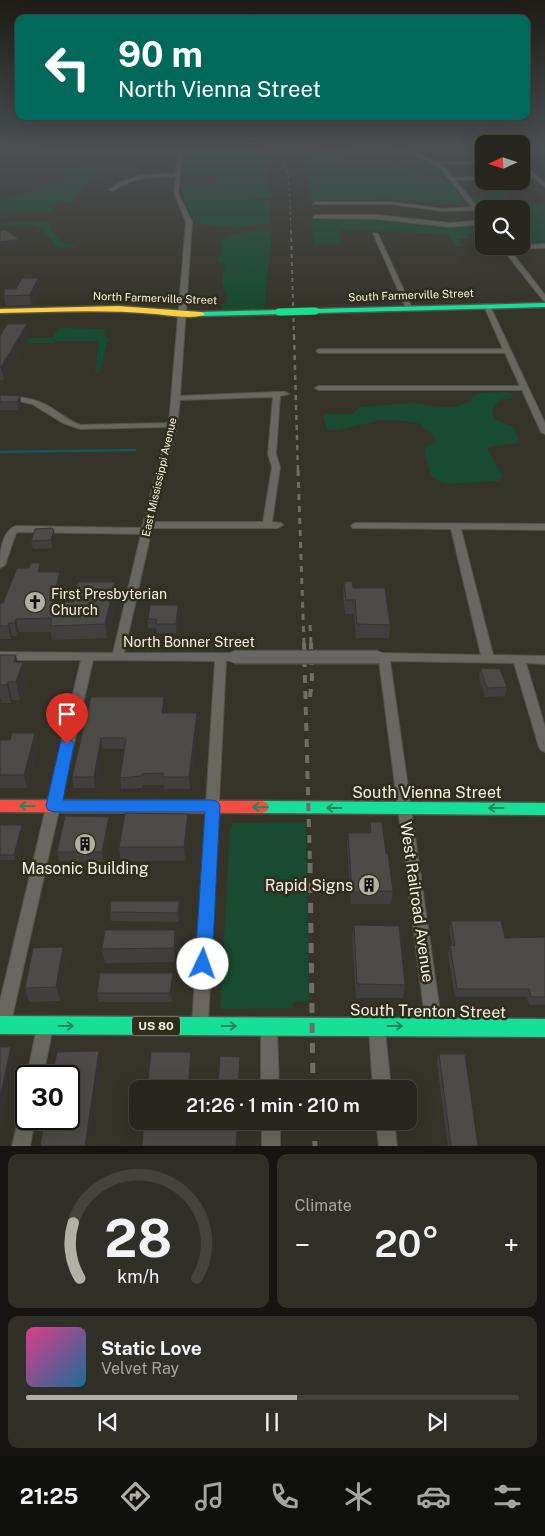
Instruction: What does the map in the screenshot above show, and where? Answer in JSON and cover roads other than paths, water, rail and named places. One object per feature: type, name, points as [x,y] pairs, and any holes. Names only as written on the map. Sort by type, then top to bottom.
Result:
[{"type":"main road","name":"South Farmerville Street","points":[[279,312],[545,305]]},
{"type":"main road","name":"North Farmerville Street","points":[[0,310],[123,308],[156,311],[183,309],[279,312]]},
{"type":"main road","name":"South Vienna Street","points":[[0,806],[545,809]]},
{"type":"main road","name":"US 80","points":[[1,1025],[269,1026]]},
{"type":"main road","name":"South Trenton Street","points":[[269,1026],[545,1028]]},
{"type":"street","name":"East Mississippi Avenue","points":[[118,656],[173,424],[189,222],[180,201]]},
{"type":"street","points":[[470,201],[475,208]]},
{"type":"street","points":[[315,203],[384,203],[443,210],[475,208]]},
{"type":"street","points":[[368,216],[384,203]]},
{"type":"street","points":[[315,217],[368,216],[440,225],[475,222]]},
{"type":"street","points":[[375,234],[409,308]]},
{"type":"street","points":[[530,246],[545,246]]},
{"type":"street","points":[[511,255],[545,299]]},
{"type":"street","points":[[487,306],[545,432]]},
{"type":"street","points":[[318,350],[507,351]]},
{"type":"street","points":[[319,388],[524,388]]},
{"type":"street","points":[[176,398],[281,394],[278,402],[272,454],[276,467],[267,525]]},
{"type":"street","points":[[0,398],[15,398],[33,402],[68,423],[80,427],[173,424]]},
{"type":"street","points":[[0,565],[12,532],[20,528],[278,525]]},
{"type":"street","points":[[356,526],[545,527]]},
{"type":"street","points":[[455,526],[488,659]]},
{"type":"street","name":"North Bonner Street","points":[[0,656],[545,660]]},
{"type":"street","points":[[1,1025],[88,656]]},
{"type":"street","points":[[200,1026],[221,657]]},
{"type":"street","name":"West Railroad Avenue","points":[[381,658],[434,1026]]},
{"type":"street","points":[[519,660],[545,748]]},
{"type":"street","points":[[37,1065],[45,1026]]},
{"type":"street","points":[[269,1026],[270,1080]]},
{"type":"street","points":[[376,1026],[381,1080]]},
{"type":"street","points":[[21,1146],[24,1130]]},
{"type":"street","points":[[271,1130],[271,1146]]},
{"type":"street","points":[[386,1130],[388,1146]]},
{"type":"waterway","points":[[0,217],[9,217]]},
{"type":"waterway","points":[[0,452],[135,450]]},
{"type":"railway","points":[[290,201],[291,231]]},
{"type":"railway","points":[[291,230],[294,337]]},
{"type":"railway","points":[[294,335],[298,472]]},
{"type":"railway","points":[[298,470],[304,644]]},
{"type":"railway","points":[[310,625],[311,644]]},
{"type":"railway","points":[[304,643],[310,865]]},
{"type":"railway","points":[[310,697],[312,679],[311,643]]},
{"type":"railway","points":[[310,863],[313,1080]]},
{"type":"railway","points":[[314,1130],[315,1146]]},
{"type":"place","name":"First Presbyterian Church","points":[[35,602]]},
{"type":"place","name":"Masonic Building","points":[[85,844]]},
{"type":"place","name":"Rapid Signs","points":[[369,885]]}]
